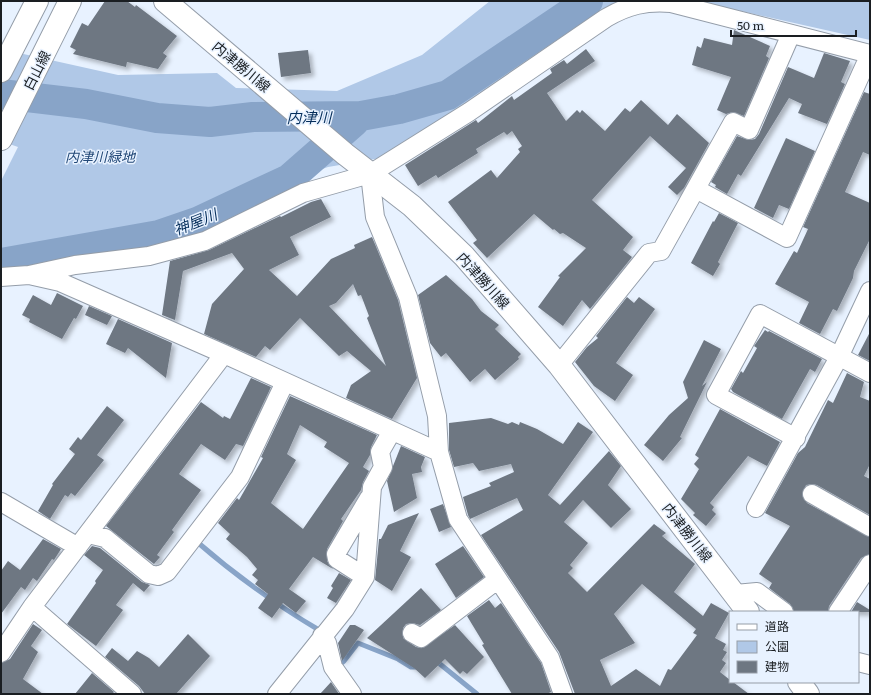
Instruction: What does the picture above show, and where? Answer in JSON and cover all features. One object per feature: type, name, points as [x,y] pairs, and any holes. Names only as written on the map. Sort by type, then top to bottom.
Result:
[{"type":"main road","points":[[1,71],[37,1]]},
{"type":"main road","name":"白山線","points":[[1,139],[70,1]]},
{"type":"main road","name":"内津勝川線","points":[[165,1],[345,154],[412,206],[464,256],[559,365],[747,611]]},
{"type":"main road","points":[[800,683],[808,694]]},
{"type":"street","points":[[1,277],[30,275],[75,265],[149,256],[205,240],[303,193],[370,174],[469,112],[606,18],[621,9],[634,4],[654,1],[671,3],[870,54],[787,238],[696,190]]},
{"type":"street","points":[[559,365],[649,253],[661,251],[733,122],[749,130],[791,34]]},
{"type":"street","points":[[370,174],[375,217],[408,297],[434,401],[437,416],[439,452],[458,520],[550,658],[563,694]]},
{"type":"street","points":[[30,275],[60,282],[224,354],[439,452]]},
{"type":"street","points":[[756,508],[796,438],[839,357],[870,291]]},
{"type":"street","points":[[796,438],[716,395],[760,314],[870,373]]},
{"type":"street","points":[[1,654],[32,607],[224,354]]},
{"type":"street","points":[[1,502],[83,541],[105,538],[149,574],[158,576],[167,572],[240,478],[285,382]]},
{"type":"street","points":[[277,694],[345,609],[365,577],[372,487],[383,467],[380,452],[392,431]]},
{"type":"street","points":[[812,494],[870,527]]},
{"type":"street","points":[[365,577],[337,559],[336,554],[371,495]]},
{"type":"street","points":[[839,611],[870,564]]},
{"type":"street","points":[[412,633],[421,638],[497,580]]},
{"type":"street","points":[[735,594],[756,592],[783,611]]},
{"type":"street","points":[[32,607],[132,694]]},
{"type":"street","points":[[322,636],[326,643],[333,667],[352,694]]},
{"type":"street","points":[[859,662],[870,665]]},
{"type":"green space","name":"内津川緑地","points":[[490,1],[623,1],[387,157],[328,167],[230,201],[177,224],[34,255],[1,260],[1,181],[18,147],[1,141],[1,49],[118,75],[217,73],[236,88],[337,91],[422,55]]},
{"type":"green space","points":[[696,1],[870,1],[870,40]]},
{"type":"building","points":[[105,1],[127,1],[135,7],[136,5],[177,36],[163,53],[167,56],[158,69],[127,62],[126,67],[73,54],[76,50],[70,47],[82,23],[88,26]]},
{"type":"building","points":[[734,30],[770,46],[766,56],[769,58],[744,116],[733,112],[726,114],[717,110],[731,77],[692,65],[697,46],[701,48],[704,38],[732,45]]},
{"type":"building","points":[[586,49],[595,61],[547,93],[566,121],[577,110],[580,113],[582,110],[605,131],[625,108],[630,112],[641,100],[668,125],[677,114],[709,143],[684,188],[677,195],[668,187],[686,168],[650,136],[592,200],[633,237],[623,250],[632,257],[590,309],[582,300],[563,326],[538,307],[560,277],[558,276],[586,248],[563,233],[560,234],[554,229],[553,230],[534,214],[487,258],[473,243],[477,240],[448,202],[491,170],[497,178],[520,152],[518,149],[522,146],[512,131],[507,135],[504,132],[476,149],[478,153],[438,178],[436,175],[418,186],[405,165],[476,120],[478,123],[512,96],[514,100],[552,73],[550,69],[564,60],[567,64]]},
{"type":"building","points":[[308,50],[311,73],[281,77],[278,53]]},
{"type":"building","points":[[824,53],[850,61],[841,82],[845,84],[827,124],[798,113],[802,104],[789,98],[741,176],[738,174],[727,194],[715,187],[716,185],[711,182],[737,136],[749,140],[755,139],[759,134],[788,67],[814,78]]},
{"type":"building","points":[[864,92],[870,94],[870,155],[863,152],[845,192],[870,203],[870,239],[854,271],[853,278],[837,311],[833,309],[820,334],[799,323],[809,302],[775,284],[794,251],[797,253],[808,229],[803,227]]},
{"type":"building","points":[[786,138],[815,151],[789,209],[779,205],[773,218],[754,208]]},
{"type":"building","points":[[321,199],[331,217],[290,237],[299,255],[269,270],[297,296],[331,259],[355,248],[354,245],[372,237],[398,300],[417,378],[392,419],[346,398],[351,385],[371,371],[347,351],[339,356],[300,318],[270,350],[265,346],[256,357],[204,334],[212,304],[244,269],[232,253],[183,271],[175,320],[162,315],[170,261],[209,250],[311,202]],"holes":[[[353,284],[358,296],[361,295],[369,316],[367,318],[386,366],[329,306],[336,303]]]},
{"type":"building","points":[[719,213],[738,223],[718,262],[720,264],[713,276],[691,263],[713,221],[714,222]]},
{"type":"building","points":[[446,275],[472,299],[481,311],[499,325],[495,329],[521,354],[518,357],[519,359],[495,380],[485,369],[470,382],[446,353],[441,357],[430,343],[418,295]]},
{"type":"building","points":[[57,293],[83,306],[62,339],[29,322],[30,319],[22,315],[33,295],[51,305]]},
{"type":"building","points":[[627,297],[634,303],[639,297],[655,309],[616,363],[633,375],[615,401],[594,386],[575,362],[587,347],[598,338],[596,336]]},
{"type":"building","points":[[89,306],[112,316],[107,325],[85,315]]},
{"type":"building","points":[[118,319],[172,343],[166,378],[128,348],[125,353],[106,344]]},
{"type":"building","points":[[765,330],[822,359],[815,372],[810,369],[782,419],[733,392],[731,389],[741,371],[743,373],[757,348],[754,346]]},
{"type":"building","points":[[870,332],[870,361],[858,355]]},
{"type":"building","points":[[704,340],[721,349],[702,386],[707,382],[680,437],[682,438],[663,461],[644,445],[669,415],[688,398],[683,382]]},
{"type":"building","points":[[847,373],[864,382],[860,397],[870,401],[870,464],[864,476],[870,479],[870,515],[817,485],[806,485],[802,494],[807,503],[870,537],[870,554],[861,558],[829,606],[828,611],[794,611],[790,604],[769,588],[772,583],[759,574],[790,526],[765,513],[798,453],[805,447],[828,400],[833,403]]},
{"type":"building","points":[[251,378],[271,387],[243,446],[236,444],[225,460],[201,444],[179,474],[201,490],[172,530],[174,532],[157,555],[160,557],[154,564],[106,526],[201,402],[223,418],[224,416],[230,419]]},
{"type":"building","points":[[290,396],[377,435],[371,447],[370,455],[363,467],[369,471],[363,482],[361,490],[341,519],[343,521],[327,549],[327,561],[333,569],[313,557],[289,589],[306,601],[296,613],[283,603],[272,618],[258,608],[268,594],[255,584],[258,580],[252,575],[257,569],[247,557],[226,539],[230,534],[218,523],[237,498],[239,500],[263,458],[261,457]],"holes":[[[300,425],[327,442],[324,447],[349,463],[303,529],[271,503],[296,460],[287,454]]]},
{"type":"building","points":[[107,406],[124,420],[97,455],[104,460],[75,496],[71,493],[68,497],[65,495],[50,519],[38,511],[53,485],[52,484],[75,454],[69,449],[78,437],[81,440]]},
{"type":"building","points":[[720,409],[780,442],[767,466],[748,456],[710,503],[714,507],[712,510],[716,514],[706,526],[693,515],[695,513],[681,499],[699,469],[694,464],[699,458],[695,455]]},
{"type":"building","points":[[491,418],[508,424],[512,422],[519,425],[520,422],[537,429],[563,444],[578,422],[593,432],[548,495],[560,505],[609,451],[621,466],[608,485],[631,509],[611,528],[583,500],[564,522],[588,543],[570,565],[573,568],[568,573],[587,592],[654,524],[666,533],[662,536],[695,564],[674,592],[703,616],[711,603],[729,613],[715,638],[726,644],[723,650],[727,652],[722,660],[726,663],[720,672],[729,679],[729,683],[734,683],[749,694],[575,694],[559,652],[481,535],[523,510],[517,498],[470,519],[468,515],[463,497],[491,486],[489,483],[514,472],[511,464],[479,471],[473,463],[454,467],[449,450],[449,423]],"holes":[[[642,584],[696,629],[693,633],[697,635],[671,670],[668,669],[660,686],[636,669],[611,686],[600,660],[635,643],[614,614]]]},
{"type":"building","points":[[401,446],[425,457],[421,467],[422,472],[412,474],[417,498],[394,512],[387,481]]},
{"type":"building","points":[[443,504],[451,527],[439,532],[430,509]]},
{"type":"building","points":[[419,513],[400,551],[411,557],[392,591],[375,580],[379,539],[381,539],[388,525]]},
{"type":"building","points":[[43,539],[61,549],[37,581],[33,578],[25,590],[21,587],[1,614],[1,571],[8,561],[20,570]]},
{"type":"building","points":[[92,546],[100,548],[142,582],[150,585],[144,592],[133,583],[116,605],[123,610],[96,646],[67,624],[96,583],[95,581],[103,570],[84,555]]},
{"type":"building","points":[[463,546],[484,577],[456,598],[435,564]]},
{"type":"building","points":[[339,573],[351,580],[336,603],[327,598],[333,588],[331,586]]},
{"type":"building","points":[[421,588],[441,610],[420,625],[412,623],[406,624],[403,628],[403,638],[416,647],[422,648],[455,625],[484,657],[467,674],[463,671],[460,674],[445,659],[425,678],[414,668],[367,638]]},
{"type":"building","points":[[489,600],[495,608],[501,603],[541,663],[551,692],[546,694],[512,694],[482,645],[484,644],[467,616]]},
{"type":"building","points":[[857,602],[870,610],[870,612],[859,612],[852,611]]},
{"type":"building","points":[[33,624],[42,630],[31,646],[38,652],[23,679],[43,694],[1,694],[1,663],[10,659]]},
{"type":"building","points":[[350,625],[355,625],[364,630],[342,661],[338,643]]},
{"type":"building","points":[[188,634],[210,656],[176,694],[145,694],[139,686],[105,657],[112,648],[128,661],[137,651],[149,658],[159,667]]},
{"type":"building","points":[[92,673],[114,692],[112,694],[75,694]]},
{"type":"building","points":[[331,682],[339,694],[320,694]]},
{"type":"waterway","name":"内津川","points":[[1,94],[86,104],[157,118],[210,122],[253,117],[361,116],[399,109],[448,95],[588,1]]},
{"type":"waterway","name":"神屋川","points":[[1,263],[159,235],[197,222],[289,179],[354,122]]},
{"type":"waterway","points":[[196,541],[255,588],[319,630]]},
{"type":"waterway","points":[[338,666],[344,661],[358,643],[398,659],[411,667],[418,667]]},
{"type":"waterway","points":[[435,660],[477,694]]}]
